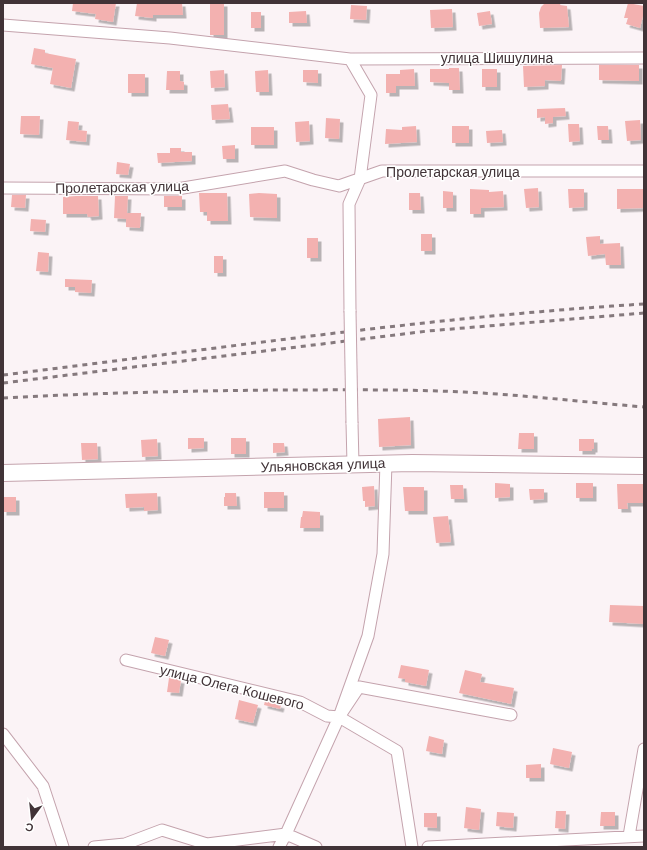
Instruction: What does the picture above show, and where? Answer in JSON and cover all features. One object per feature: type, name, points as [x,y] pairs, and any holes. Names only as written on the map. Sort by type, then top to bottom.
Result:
[{"type":"main road","name":"Ульяновская улица","points":[[3,473],[386,463],[644,466]]},
{"type":"street","name":"улица Шишулина","points":[[3,24],[170,38],[350,58],[644,58]]},
{"type":"street","points":[[350,58],[371,96],[360,179],[349,204],[353,464]]},
{"type":"street","name":"Пролетарская улица","points":[[3,188],[177,188],[285,171],[339,186],[382,171],[644,171]]},
{"type":"street","points":[[279,847],[339,717],[368,636],[383,554],[386,463]]},
{"type":"street","name":"улица Олега Кошевого","points":[[126,660],[300,702],[327,716],[339,717],[397,751],[412,847]]},
{"type":"street","points":[[339,717],[359,688],[511,715]]},
{"type":"street","points":[[3,734],[43,786],[63,847]]},
{"type":"street","points":[[629,836],[644,749]]},
{"type":"street","points":[[94,847],[125,844],[162,830],[206,846],[286,834],[316,847]]},
{"type":"street","points":[[428,847],[644,836]]},
{"type":"building","points":[[73,3],[116,3],[113,22],[95,19],[96,14],[72,11]]},
{"type":"building","points":[[137,3],[182,3],[183,15],[153,15],[153,18],[135,16]]},
{"type":"building","points":[[210,3],[224,3],[224,35],[210,35]]},
{"type":"building","points":[[545,3],[561,3],[560,5],[567,6],[569,27],[540,28],[539,13],[541,7]]},
{"type":"building","points":[[628,3],[644,6],[640,28],[626,24],[628,18],[624,18]]},
{"type":"building","points":[[351,5],[367,6],[366,20],[350,19]]},
{"type":"building","points":[[452,9],[453,27],[431,28],[430,10]]},
{"type":"building","points":[[306,11],[307,23],[289,23],[289,12]]},
{"type":"building","points":[[490,11],[492,24],[479,26],[477,13]]},
{"type":"building","points":[[251,12],[261,12],[261,28],[251,28]]},
{"type":"building","points":[[34,48],[45,50],[45,53],[76,59],[71,88],[50,84],[53,68],[31,64]]},
{"type":"building","points":[[562,65],[561,81],[545,80],[545,86],[524,87],[523,66]]},
{"type":"building","points":[[599,65],[639,65],[639,81],[599,80]]},
{"type":"building","points":[[459,68],[460,90],[449,90],[449,83],[430,82],[430,69]]},
{"type":"building","points":[[414,69],[415,86],[396,86],[396,93],[386,93],[386,74],[400,74],[400,70]]},
{"type":"building","points":[[482,69],[497,69],[497,87],[482,87]]},
{"type":"building","points":[[224,70],[225,87],[211,88],[210,71]]},
{"type":"building","points":[[268,70],[269,92],[256,92],[255,71]]},
{"type":"building","points":[[303,70],[318,70],[318,83],[303,82]]},
{"type":"building","points":[[167,71],[180,71],[180,81],[184,82],[184,90],[166,90]]},
{"type":"building","points":[[128,74],[145,74],[145,93],[128,93]]},
{"type":"building","points":[[228,104],[230,119],[212,120],[211,105]]},
{"type":"building","points":[[565,108],[566,116],[553,117],[553,123],[545,124],[545,117],[537,118],[537,109]]},
{"type":"building","points":[[21,116],[40,116],[39,135],[20,134]]},
{"type":"building","points":[[326,118],[340,119],[339,139],[325,138]]},
{"type":"building","points":[[640,120],[641,140],[627,141],[625,121]]},
{"type":"building","points":[[68,121],[79,122],[78,130],[87,131],[86,142],[66,140]]},
{"type":"building","points":[[309,121],[310,141],[296,142],[295,122]]},
{"type":"building","points":[[568,124],[579,124],[580,141],[569,142]]},
{"type":"building","points":[[416,126],[417,142],[385,144],[386,129],[402,130],[402,127]]},
{"type":"building","points":[[452,126],[469,126],[469,143],[452,143]]},
{"type":"building","points":[[597,126],[608,126],[609,140],[598,140]]},
{"type":"building","points":[[251,127],[274,127],[274,145],[251,145]]},
{"type":"building","points":[[502,130],[503,142],[487,143],[486,131]]},
{"type":"building","points":[[235,145],[235,159],[223,159],[222,146]]},
{"type":"building","points":[[170,148],[181,148],[181,152],[192,152],[192,161],[158,163],[157,153],[170,153]]},
{"type":"building","points":[[117,162],[130,164],[128,175],[116,174]]},
{"type":"building","points":[[538,188],[539,207],[526,208],[524,189]]},
{"type":"building","points":[[470,189],[489,190],[489,192],[503,191],[504,207],[481,208],[481,214],[470,214]]},
{"type":"building","points":[[568,189],[584,189],[584,207],[569,208]]},
{"type":"building","points":[[617,189],[644,189],[644,208],[617,209]]},
{"type":"building","points":[[443,191],[453,192],[453,208],[443,208]]},
{"type":"building","points":[[199,193],[227,193],[228,221],[207,221],[207,212],[200,212]]},
{"type":"building","points":[[409,193],[420,193],[421,210],[409,210]]},
{"type":"building","points":[[249,194],[277,194],[277,218],[250,217]]},
{"type":"building","points":[[12,195],[26,195],[25,208],[11,207]]},
{"type":"building","points":[[98,196],[99,216],[88,217],[87,214],[63,214],[63,197]]},
{"type":"building","points":[[115,196],[128,196],[127,213],[141,213],[140,228],[126,227],[126,219],[114,218]]},
{"type":"building","points":[[164,196],[182,196],[182,207],[164,207]]},
{"type":"building","points":[[31,219],[46,220],[45,232],[30,231]]},
{"type":"building","points":[[421,234],[432,234],[432,251],[421,251]]},
{"type":"building","points":[[600,236],[600,244],[620,243],[621,265],[606,265],[605,254],[588,256],[586,237]]},
{"type":"building","points":[[307,238],[318,238],[318,258],[307,258]]},
{"type":"building","points":[[38,252],[49,253],[48,272],[36,271]]},
{"type":"building","points":[[214,256],[223,256],[223,273],[214,273]]},
{"type":"building","points":[[65,279],[92,280],[91,293],[75,292],[75,287],[65,287]]},
{"type":"building","points":[[410,417],[411,445],[379,447],[378,419]]},
{"type":"building","points":[[519,433],[534,433],[534,449],[518,449]]},
{"type":"building","points":[[188,438],[204,438],[204,448],[188,449]]},
{"type":"building","points":[[231,438],[246,438],[246,454],[231,454]]},
{"type":"building","points":[[157,439],[158,456],[142,457],[141,440]]},
{"type":"building","points":[[579,439],[594,439],[594,449],[592,449],[592,451],[579,451]]},
{"type":"building","points":[[81,443],[97,443],[98,459],[82,460]]},
{"type":"building","points":[[273,443],[284,443],[285,452],[273,453]]},
{"type":"building","points":[[495,483],[510,484],[510,497],[495,498]]},
{"type":"building","points":[[576,483],[593,483],[593,498],[576,498]]},
{"type":"building","points":[[617,484],[644,484],[644,503],[627,503],[628,509],[618,509]]},
{"type":"building","points":[[450,485],[463,485],[464,499],[451,499]]},
{"type":"building","points":[[374,486],[375,506],[365,507],[362,487]]},
{"type":"building","points":[[403,487],[424,487],[424,511],[405,511]]},
{"type":"building","points":[[529,489],[544,489],[544,499],[530,500]]},
{"type":"building","points":[[264,492],[284,492],[284,508],[264,508]]},
{"type":"building","points":[[157,493],[158,510],[144,511],[144,507],[126,508],[125,494]]},
{"type":"building","points":[[225,493],[236,493],[237,506],[224,506]]},
{"type":"building","points":[[3,497],[16,497],[16,512],[3,512]]},
{"type":"building","points":[[303,511],[320,512],[320,528],[300,528]]},
{"type":"building","points":[[448,516],[451,542],[436,543],[433,517]]},
{"type":"building","points":[[610,605],[644,606],[644,624],[609,622]]},
{"type":"building","points":[[155,637],[169,640],[165,656],[151,653]]},
{"type":"building","points":[[401,665],[429,670],[426,686],[405,682],[405,679],[398,678]]},
{"type":"building","points":[[465,670],[482,674],[480,682],[514,688],[511,704],[459,693]]},
{"type":"building","points":[[169,678],[181,680],[179,693],[167,692]]},
{"type":"building","points":[[239,700],[258,705],[253,723],[235,719]]},
{"type":"building","points":[[265,701],[281,705],[280,709],[264,705]]},
{"type":"building","points":[[429,736],[444,740],[442,754],[426,751]]},
{"type":"building","points":[[553,748],[572,752],[569,768],[550,764]]},
{"type":"building","points":[[541,764],[541,778],[526,778],[526,765]]},
{"type":"building","points":[[466,807],[481,809],[479,830],[464,828]]},
{"type":"building","points":[[556,811],[566,811],[565,829],[555,828]]},
{"type":"building","points":[[497,812],[514,813],[513,828],[496,826]]},
{"type":"building","points":[[601,812],[615,812],[615,826],[600,826]]},
{"type":"building","points":[[424,813],[437,813],[437,828],[424,827]]},
{"type":"railway","points":[[3,375],[403,325],[644,304]]},
{"type":"railway","points":[[3,383],[428,331],[644,313]]},
{"type":"railway","points":[[3,398],[172,392],[393,390],[486,393],[644,407]]}]
